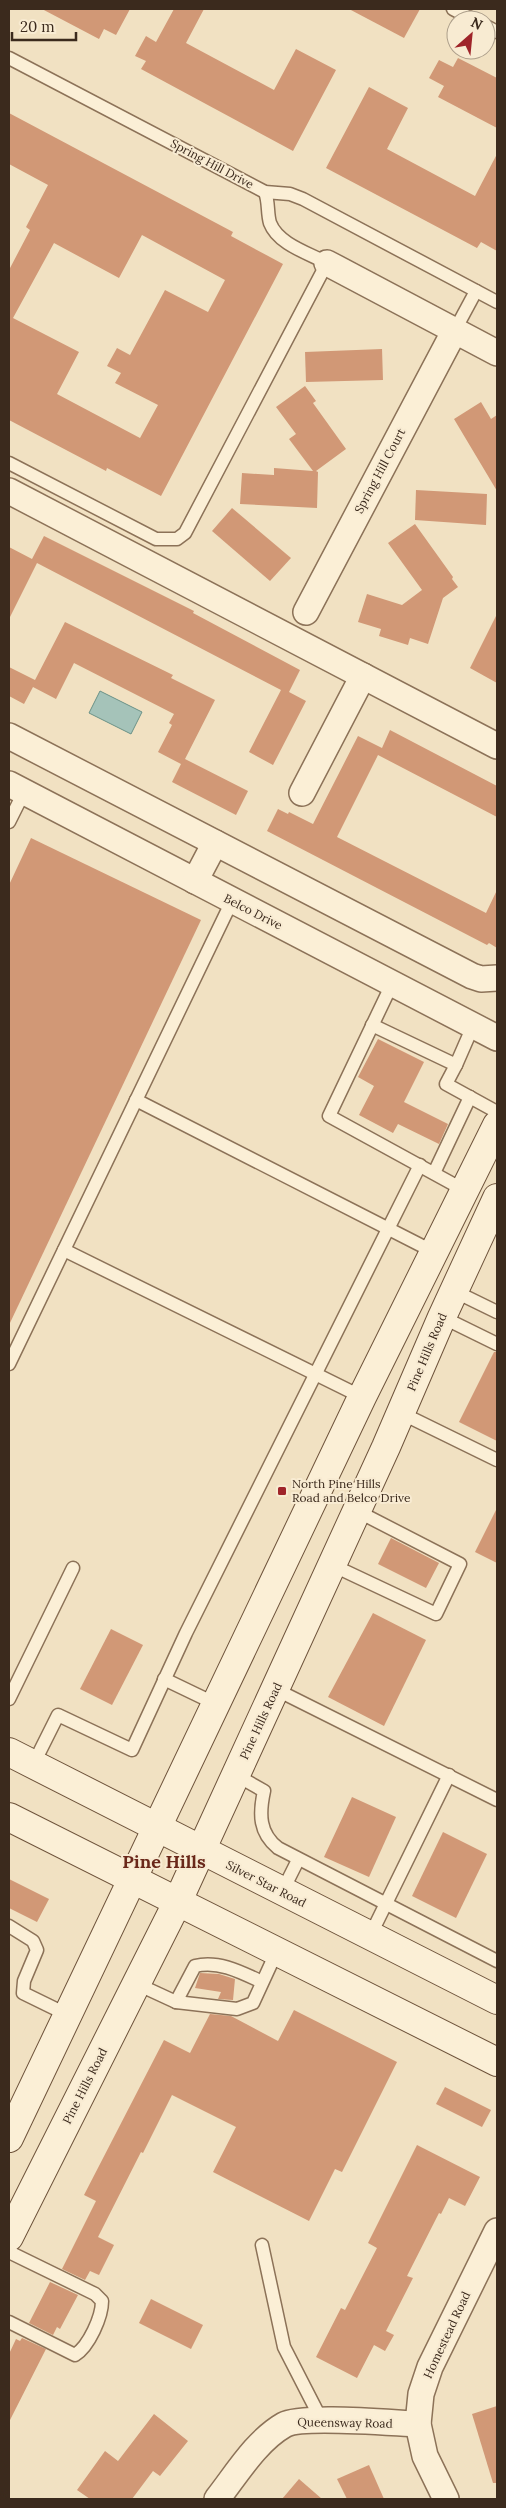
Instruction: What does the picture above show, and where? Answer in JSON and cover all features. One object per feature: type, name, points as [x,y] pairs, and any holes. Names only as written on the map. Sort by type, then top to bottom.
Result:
[{"type":"main road","points":[[11,2126],[68,2015],[362,1397],[497,1125]]},
{"type":"main road","name":"Pine Hills Road","points":[[9,2237],[177,1903],[401,1413],[454,1291],[491,1228],[497,1198]]},
{"type":"main road","name":"Silver Star Road","points":[[9,1752],[497,2000]]},
{"type":"main road","points":[[9,1818],[497,2062]]},
{"type":"main road","points":[[325,1976],[497,2042]]},
{"type":"street","points":[[327,263],[497,353]]},
{"type":"street","name":"Spring Hill Court","points":[[306,612],[455,330]]},
{"type":"street","points":[[9,491],[497,746]]},
{"type":"street","points":[[302,793],[363,676]]},
{"type":"street","points":[[9,736],[472,976],[481,979],[497,978]]},
{"type":"street","name":"Belco Drive","points":[[16,788],[497,1038]]},
{"type":"street","points":[[195,881],[215,843]]},
{"type":"street","name":"Homestead Road","points":[[446,2499],[425,2456],[418,2424],[421,2394],[430,2367],[497,2231]]},
{"type":"street","name":"Queensway Road","points":[[217,2499],[275,2431],[297,2421],[322,2420],[418,2424]]},
{"type":"lane","name":"Spring Hill Drive","points":[[9,58],[265,192],[290,194],[303,199],[497,302]]},
{"type":"lane","points":[[9,463],[156,540],[177,539],[190,526],[327,263],[281,239],[270,222],[265,192]]},
{"type":"lane","points":[[455,330],[476,291]]},
{"type":"lane","points":[[9,822],[16,788]]},
{"type":"lane","points":[[9,1364],[232,901]]},
{"type":"lane","points":[[392,984],[329,1116],[464,1190]]},
{"type":"lane","points":[[372,1025],[456,1065]]},
{"type":"lane","points":[[473,1026],[446,1084],[497,1112]]},
{"type":"lane","points":[[434,1173],[470,1097]]},
{"type":"lane","points":[[136,1100],[434,1252]]},
{"type":"lane","points":[[34,1765],[58,1715],[132,1750],[164,1679],[314,1374],[420,1166]]},
{"type":"lane","points":[[64,1250],[362,1397]]},
{"type":"lane","points":[[454,1291],[497,1312]]},
{"type":"lane","points":[[442,1317],[497,1344]]},
{"type":"lane","points":[[401,1413],[497,1460]]},
{"type":"lane","points":[[332,1565],[436,1614],[460,1564],[357,1510]]},
{"type":"lane","points":[[9,1699],[73,1568]]},
{"type":"lane","points":[[164,1679],[216,1704]]},
{"type":"lane","points":[[275,1689],[497,1800]]},
{"type":"lane","points":[[370,1936],[449,1775]]},
{"type":"lane","points":[[236,1776],[264,1791],[260,1809],[262,1828],[269,1840],[298,1860],[497,1962]]},
{"type":"lane","points":[[282,1892],[298,1860]]},
{"type":"lane","points":[[9,1926],[34,1941],[37,1950],[24,1981],[23,1993],[68,2015]]},
{"type":"lane","points":[[137,1984],[176,2002],[237,2009],[253,2002],[276,1952]]},
{"type":"lane","points":[[176,2002],[195,1966],[206,1963],[236,1969],[262,1982]]},
{"type":"lane","points":[[262,2245],[284,2347],[322,2420]]},
{"type":"lane","points":[[9,2252],[95,2294],[102,2301],[102,2310],[82,2350],[75,2355],[9,2322]]},
{"type":"water","points":[[100,691],[142,712],[131,734],[89,713]]},
{"type":"building","points":[[42,9],[130,9],[116,35],[104,29],[99,39]]},
{"type":"building","points":[[174,9],[204,9],[186,43],[274,90],[296,49],[336,70],[293,151],[141,69],[146,61],[135,56],[146,36],[156,42]]},
{"type":"building","points":[[349,9],[420,9],[404,38]]},
{"type":"building","points":[[439,60],[453,67],[457,60],[462,60],[497,78],[497,128],[438,97],[444,86],[429,78]]},
{"type":"building","points":[[369,87],[408,108],[387,149],[475,196],[497,154],[497,251],[481,242],[477,248],[326,168]]},
{"type":"building","points":[[9,113],[233,232],[231,236],[283,264],[161,496],[107,468],[106,471],[9,420],[9,270],[30,230],[26,227],[48,185],[9,164]],"holes":[[[142,235],[225,280],[208,312],[165,290],[130,355],[117,348],[107,366],[121,373],[115,383],[158,405],[140,438],[57,394],[79,352],[13,318],[54,243],[119,278]]]},
{"type":"building","points":[[382,349],[383,380],[306,382],[305,352]]},
{"type":"building","points":[[305,386],[316,401],[313,403],[346,449],[316,471],[318,472],[317,508],[240,504],[242,473],[274,475],[274,468],[313,471],[289,439],[296,434],[276,407]]},
{"type":"building","points":[[481,402],[491,419],[497,415],[497,491],[454,419]]},
{"type":"building","points":[[416,490],[487,494],[486,525],[415,520]]},
{"type":"building","points":[[232,508],[291,558],[270,581],[212,531]]},
{"type":"building","points":[[415,524],[453,577],[452,579],[458,587],[443,598],[428,644],[410,638],[408,645],[379,636],[381,629],[358,622],[367,594],[402,605],[422,590],[388,543]]},
{"type":"building","points":[[44,536],[194,611],[193,613],[300,670],[289,692],[306,701],[273,765],[249,752],[281,690],[37,563],[9,619],[9,547],[32,559]]},
{"type":"building","points":[[497,614],[497,683],[470,668]]},
{"type":"building","points":[[65,622],[173,675],[171,678],[215,700],[185,759],[248,791],[236,815],[172,782],[181,764],[158,752],[172,725],[169,723],[174,714],[74,663],[56,699],[33,687],[24,704],[9,696],[9,667],[35,680]]},
{"type":"building","points":[[390,730],[497,786],[497,817],[378,755],[337,837],[486,913],[497,890],[497,948],[489,943],[487,945],[267,831],[278,809],[288,814],[289,812],[313,824],[358,736],[382,748]]},
{"type":"building","points":[[31,838],[201,920],[9,1325],[9,885]]},
{"type":"building","points":[[378,1039],[424,1062],[404,1102],[448,1124],[439,1144],[398,1124],[393,1133],[359,1115],[374,1086],[358,1077]]},
{"type":"building","points":[[494,1352],[497,1352],[497,1441],[459,1422]]},
{"type":"building","points":[[497,1508],[497,1563],[475,1552]]},
{"type":"building","points":[[391,1538],[439,1563],[426,1588],[378,1564]]},
{"type":"building","points":[[373,1613],[426,1640],[384,1726],[328,1697]]},
{"type":"building","points":[[111,1629],[143,1645],[112,1705],[80,1689]]},
{"type":"building","points":[[352,1797],[396,1817],[369,1877],[324,1857]]},
{"type":"building","points":[[443,1832],[487,1854],[456,1918],[412,1896]]},
{"type":"building","points":[[9,1879],[49,1899],[37,1922],[9,1908]]},
{"type":"building","points":[[200,1973],[219,1974],[235,1979],[233,2000],[218,1999],[221,1992],[195,1988]]},
{"type":"building","points":[[294,2010],[397,2062],[342,2172],[335,2169],[309,2221],[213,2172],[236,2127],[172,2095],[98,2237],[114,2245],[99,2275],[90,2271],[85,2280],[62,2269],[96,2201],[84,2195],[164,2040],[190,2053],[210,2014],[231,2016],[278,2041]]},
{"type":"building","points":[[445,2087],[491,2110],[482,2127],[436,2104]]},
{"type":"building","points":[[417,2145],[480,2177],[465,2206],[449,2198],[441,2214],[439,2213],[407,2276],[413,2278],[386,2331],[394,2335],[385,2351],[374,2345],[357,2378],[316,2357],[341,2308],[345,2310],[377,2248],[368,2243]]},
{"type":"building","points":[[50,2282],[78,2295],[60,2329],[57,2327],[53,2335],[29,2323]]},
{"type":"building","points":[[151,2299],[203,2325],[191,2349],[139,2323]]},
{"type":"building","points":[[22,2338],[46,2349],[9,2422],[9,2354],[16,2339],[20,2341]]},
{"type":"building","points":[[497,2406],[497,2483],[493,2483],[472,2414]]},
{"type":"building","points":[[154,2414],[188,2441],[160,2476],[153,2471],[132,2499],[90,2499],[77,2490],[105,2451],[118,2461]]},
{"type":"building","points":[[369,2465],[384,2499],[347,2499],[337,2479]]},
{"type":"building","points":[[299,2479],[322,2499],[282,2499]]},
{"type":"place","name":"North Pine Hills Road and Belco Drive","points":[[282,1491]]},
{"type":"district","name":"Pine Hills","points":[[164,1862]]}]
